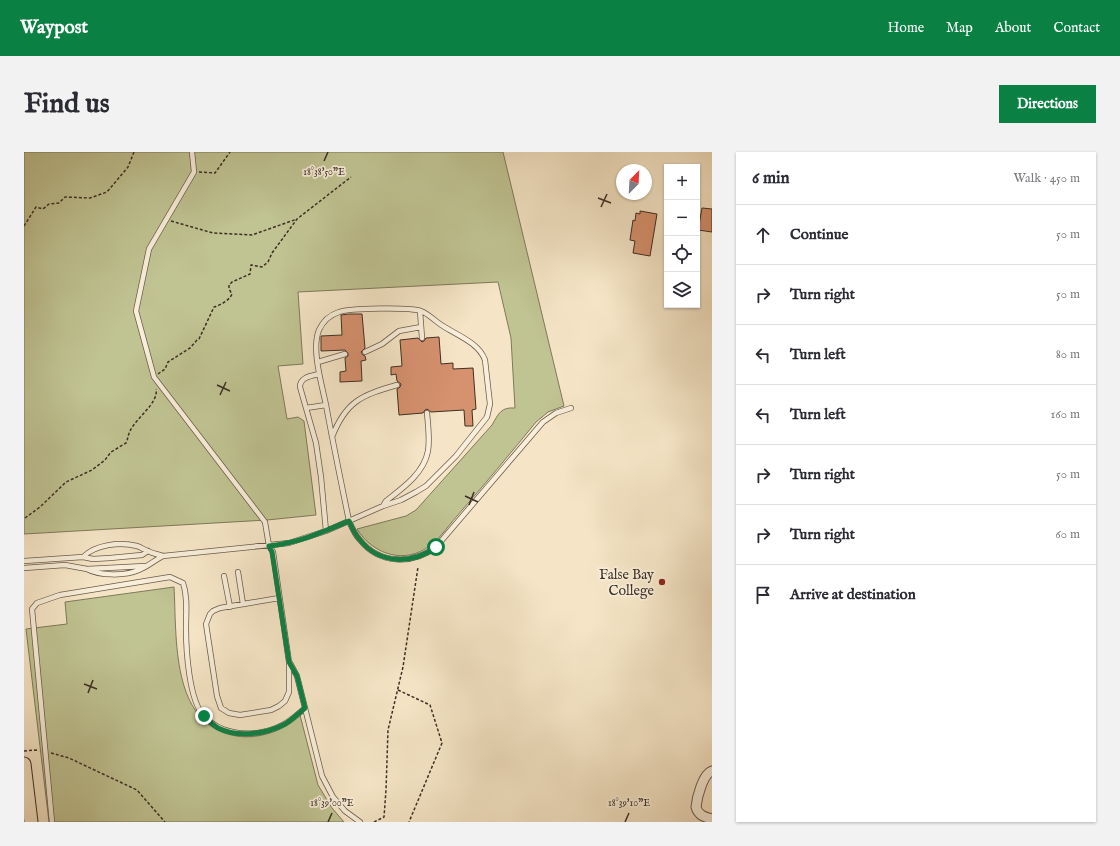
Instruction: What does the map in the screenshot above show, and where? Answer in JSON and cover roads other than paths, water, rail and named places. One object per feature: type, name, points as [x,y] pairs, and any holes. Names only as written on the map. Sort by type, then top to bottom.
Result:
[{"type":"main road","points":[[24,764],[31,822]]},
{"type":"street","points":[[712,771],[705,776],[696,807],[697,811],[701,815],[712,819]]},
{"type":"lane","points":[[192,152],[194,172],[149,249],[136,310],[154,377],[265,522],[269,546],[272,552],[289,662],[289,692],[285,702],[280,706],[271,710],[240,716],[225,712],[219,704],[217,696],[206,624],[207,619],[213,611],[279,598]]},
{"type":"lane","points":[[24,568],[65,565],[87,569],[96,573],[110,574],[139,570],[163,556],[269,546],[294,542],[326,531],[349,521],[383,506],[401,500],[426,486],[456,456],[487,417],[490,410],[485,360],[483,354],[470,342],[420,311],[399,309],[338,312],[323,322],[319,330],[316,344],[319,374],[349,521],[359,540],[368,549],[380,556],[403,560],[426,554],[440,542],[543,422],[556,413],[571,408]]},
{"type":"lane","points":[[420,311],[422,338]]},
{"type":"lane","points":[[365,352],[382,344],[399,331],[421,327]]},
{"type":"lane","points":[[318,362],[345,354]]},
{"type":"lane","points":[[319,374],[302,379],[300,383],[316,443],[326,531]]},
{"type":"lane","points":[[332,439],[342,417],[355,402],[370,393],[397,385]]},
{"type":"lane","points":[[306,408],[326,405]]},
{"type":"lane","points":[[383,506],[386,501],[418,472],[426,459],[429,439],[427,413]]},
{"type":"lane","points":[[83,557],[89,552],[100,547],[118,544],[137,546],[163,556]]},
{"type":"lane","points":[[24,562],[83,557],[93,559],[110,558],[142,555],[148,551]]},
{"type":"lane","points":[[238,572],[243,604]]},
{"type":"lane","points":[[224,576],[230,607]]},
{"type":"lane","points":[[52,822],[32,609],[37,604],[60,595],[150,579],[170,577],[183,583],[187,593],[187,658],[194,697],[204,716],[218,728],[240,734],[257,733],[286,724],[305,708]]},
{"type":"lane","points":[[289,662],[297,676],[322,776],[333,797],[345,810],[360,822]]},
{"type":"place","name":"False Bay College","points":[[662,582]]}]
